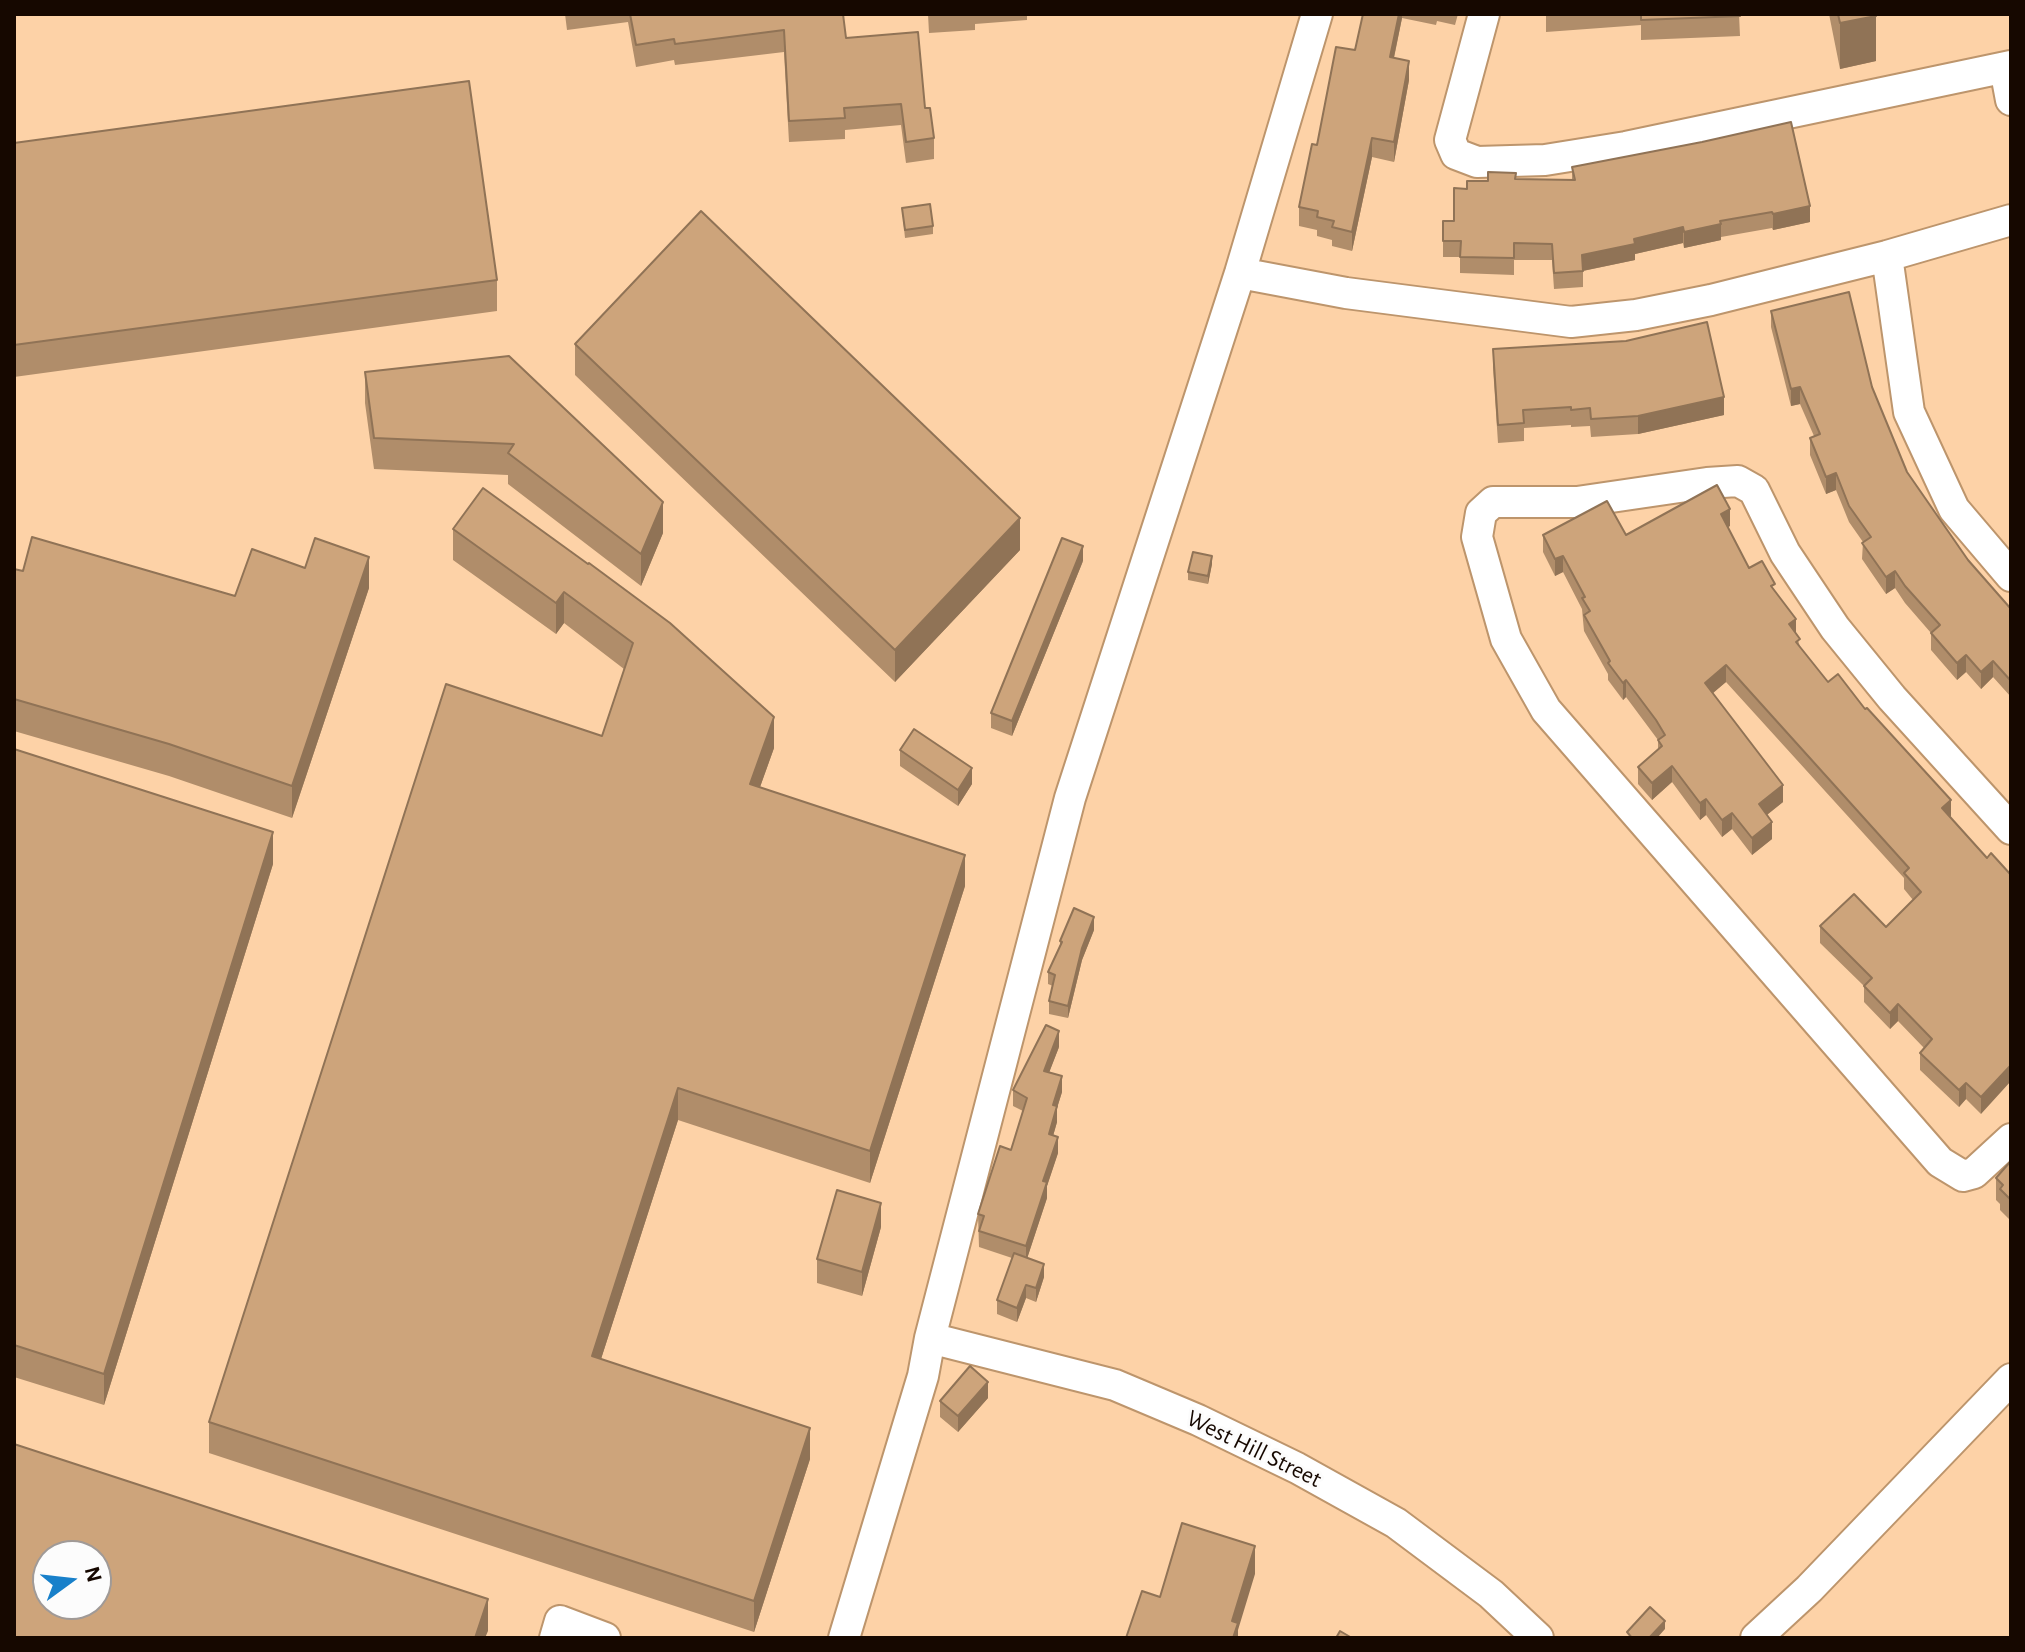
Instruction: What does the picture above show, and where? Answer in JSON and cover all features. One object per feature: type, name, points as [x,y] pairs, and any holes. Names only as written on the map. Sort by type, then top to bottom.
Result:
[{"type":"street","points":[[844,1638],[923,1376],[930,1338],[1070,798],[1240,273],[1317,14]]},
{"type":"street","points":[[1484,14],[1450,140],[1456,154],[1477,162],[1545,160],[1626,147],[2008,67],[2011,100]]},
{"type":"street","points":[[1240,273],[1346,293],[1571,322],[1636,315],[1696,303],[1887,256],[2011,220]]},
{"type":"street","points":[[1887,256],[1909,412],[1954,509],[2011,576]]},
{"type":"street","points":[[2011,829],[1892,698],[1835,628],[1785,553],[1754,490],[1738,481],[1707,483],[1577,502],[1493,502],[1481,513],[1477,537],[1506,639],[1546,710],[1940,1162],[1963,1176],[1974,1173],[2011,1139]]},
{"type":"street","name":"West Hill Street","points":[[930,1338],[1115,1385],[1198,1420],[1297,1468],[1396,1523],[1491,1594],[1538,1638]]},
{"type":"street","points":[[1756,1638],[1809,1589],[2011,1379]]},
{"type":"street","points":[[555,1638],[560,1621],[605,1638]]},
{"type":"building","points":[[630,14],[843,14],[846,38],[918,32],[925,108],[930,108],[934,138],[906,142],[901,104],[844,108],[845,118],[789,121],[784,30],[675,44],[674,39],[636,45]]},
{"type":"building","points":[[1363,14],[1399,14],[1390,57],[1409,61],[1394,142],[1372,138],[1352,232],[1332,227],[1334,221],[1317,217],[1318,211],[1299,207],[1312,144],[1317,145],[1336,47],[1355,50]]},
{"type":"building","points":[[1641,14],[1739,14],[1740,16],[1641,20]]},
{"type":"building","points":[[1838,14],[1875,14],[1876,16],[1840,23]]},
{"type":"building","points":[[469,81],[497,280],[14,345],[14,143]]},
{"type":"building","points":[[1791,122],[1810,206],[1720,221],[1721,224],[1684,232],[1683,227],[1634,239],[1635,244],[1582,255],[1583,271],[1554,273],[1552,244],[1514,243],[1514,258],[1460,257],[1461,241],[1443,241],[1443,221],[1454,221],[1454,188],[1467,189],[1467,181],[1488,181],[1488,172],[1516,173],[1515,179],[1575,180],[1572,167]]},
{"type":"building","points":[[930,204],[933,226],[905,230],[902,208]]},
{"type":"building","points":[[701,211],[1020,518],[895,650],[575,344]]},
{"type":"building","points":[[1849,292],[1872,387],[1907,472],[1968,560],[2011,609],[2011,681],[1993,661],[1981,672],[1966,655],[1957,663],[1931,633],[1940,625],[1895,571],[1886,577],[1862,543],[1871,537],[1849,506],[1836,473],[1826,477],[1810,438],[1820,434],[1800,387],[1791,389],[1771,311]]},
{"type":"building","points":[[1707,322],[1724,397],[1638,416],[1591,419],[1590,408],[1571,410],[1571,407],[1523,410],[1524,423],[1498,425],[1493,349],[1626,341]]},
{"type":"building","points":[[509,356],[663,502],[641,554],[508,453],[514,444],[374,438],[365,372]]},
{"type":"building","points":[[1717,485],[1730,509],[1721,514],[1749,568],[1762,561],[1775,584],[1771,586],[1796,619],[1789,624],[1800,639],[1796,642],[1828,682],[1838,674],[1865,709],[1951,800],[1942,808],[1987,858],[1991,853],[2011,875],[2011,1065],[1981,1097],[1966,1083],[1959,1090],[1920,1053],[1932,1039],[1898,1004],[1890,1013],[1864,986],[1872,978],[1820,926],[1854,894],[1886,927],[1921,892],[1904,873],[1909,868],[1726,665],[1705,683],[1783,785],[1759,804],[1772,822],[1752,838],[1732,813],[1722,820],[1706,799],[1700,803],[1672,766],[1652,783],[1638,767],[1662,746],[1658,740],[1665,735],[1626,680],[1623,683],[1608,663],[1610,661],[1584,615],[1590,611],[1582,598],[1585,597],[1563,556],[1555,559],[1543,535],[1607,501],[1626,535]]},
{"type":"building","points":[[483,488],[670,623],[774,717],[750,784],[965,855],[870,1151],[678,1088],[592,1356],[810,1428],[754,1601],[209,1422],[446,684],[602,736],[633,643],[564,592],[556,603],[453,529]]},
{"type":"building","points":[[32,537],[235,596],[252,549],[305,568],[315,538],[369,557],[292,786],[169,744],[14,699],[14,569],[23,571]]},
{"type":"building","points":[[1062,538],[1083,546],[1012,721],[991,713]]},
{"type":"building","points":[[1193,552],[1212,556],[1208,576],[1188,572]]},
{"type":"building","points":[[914,729],[972,768],[958,790],[900,750]]},
{"type":"building","points":[[14,749],[273,832],[104,1374],[14,1345]]},
{"type":"building","points":[[1074,908],[1094,917],[1082,948],[1068,1006],[1049,1001],[1055,975],[1048,972]]},
{"type":"building","points":[[1046,1025],[1059,1031],[1044,1071],[1062,1076],[1053,1105],[1057,1106],[1049,1134],[1058,1137],[1026,1246],[979,1231],[984,1216],[978,1214],[1000,1146],[1011,1150],[1027,1098],[1013,1090]]},
{"type":"building","points":[[2010,1162],[2011,1200],[2000,1189],[2003,1185],[1996,1178]]},
{"type":"building","points":[[837,1190],[881,1203],[862,1272],[817,1259]]},
{"type":"building","points":[[1014,1253],[1044,1264],[1036,1288],[1026,1285],[1017,1308],[997,1300]]},
{"type":"building","points":[[970,1366],[988,1382],[958,1416],[940,1401]]},
{"type":"building","points":[[14,1444],[488,1599],[475,1638],[14,1638]]},
{"type":"building","points":[[1182,1523],[1255,1546],[1232,1621],[1238,1623],[1233,1638],[1126,1638],[1142,1591],[1160,1597]]},
{"type":"building","points":[[1650,1607],[1665,1621],[1649,1638],[1632,1638],[1627,1632]]},
{"type":"building","points":[[1340,1631],[1352,1638],[1336,1638]]}]
